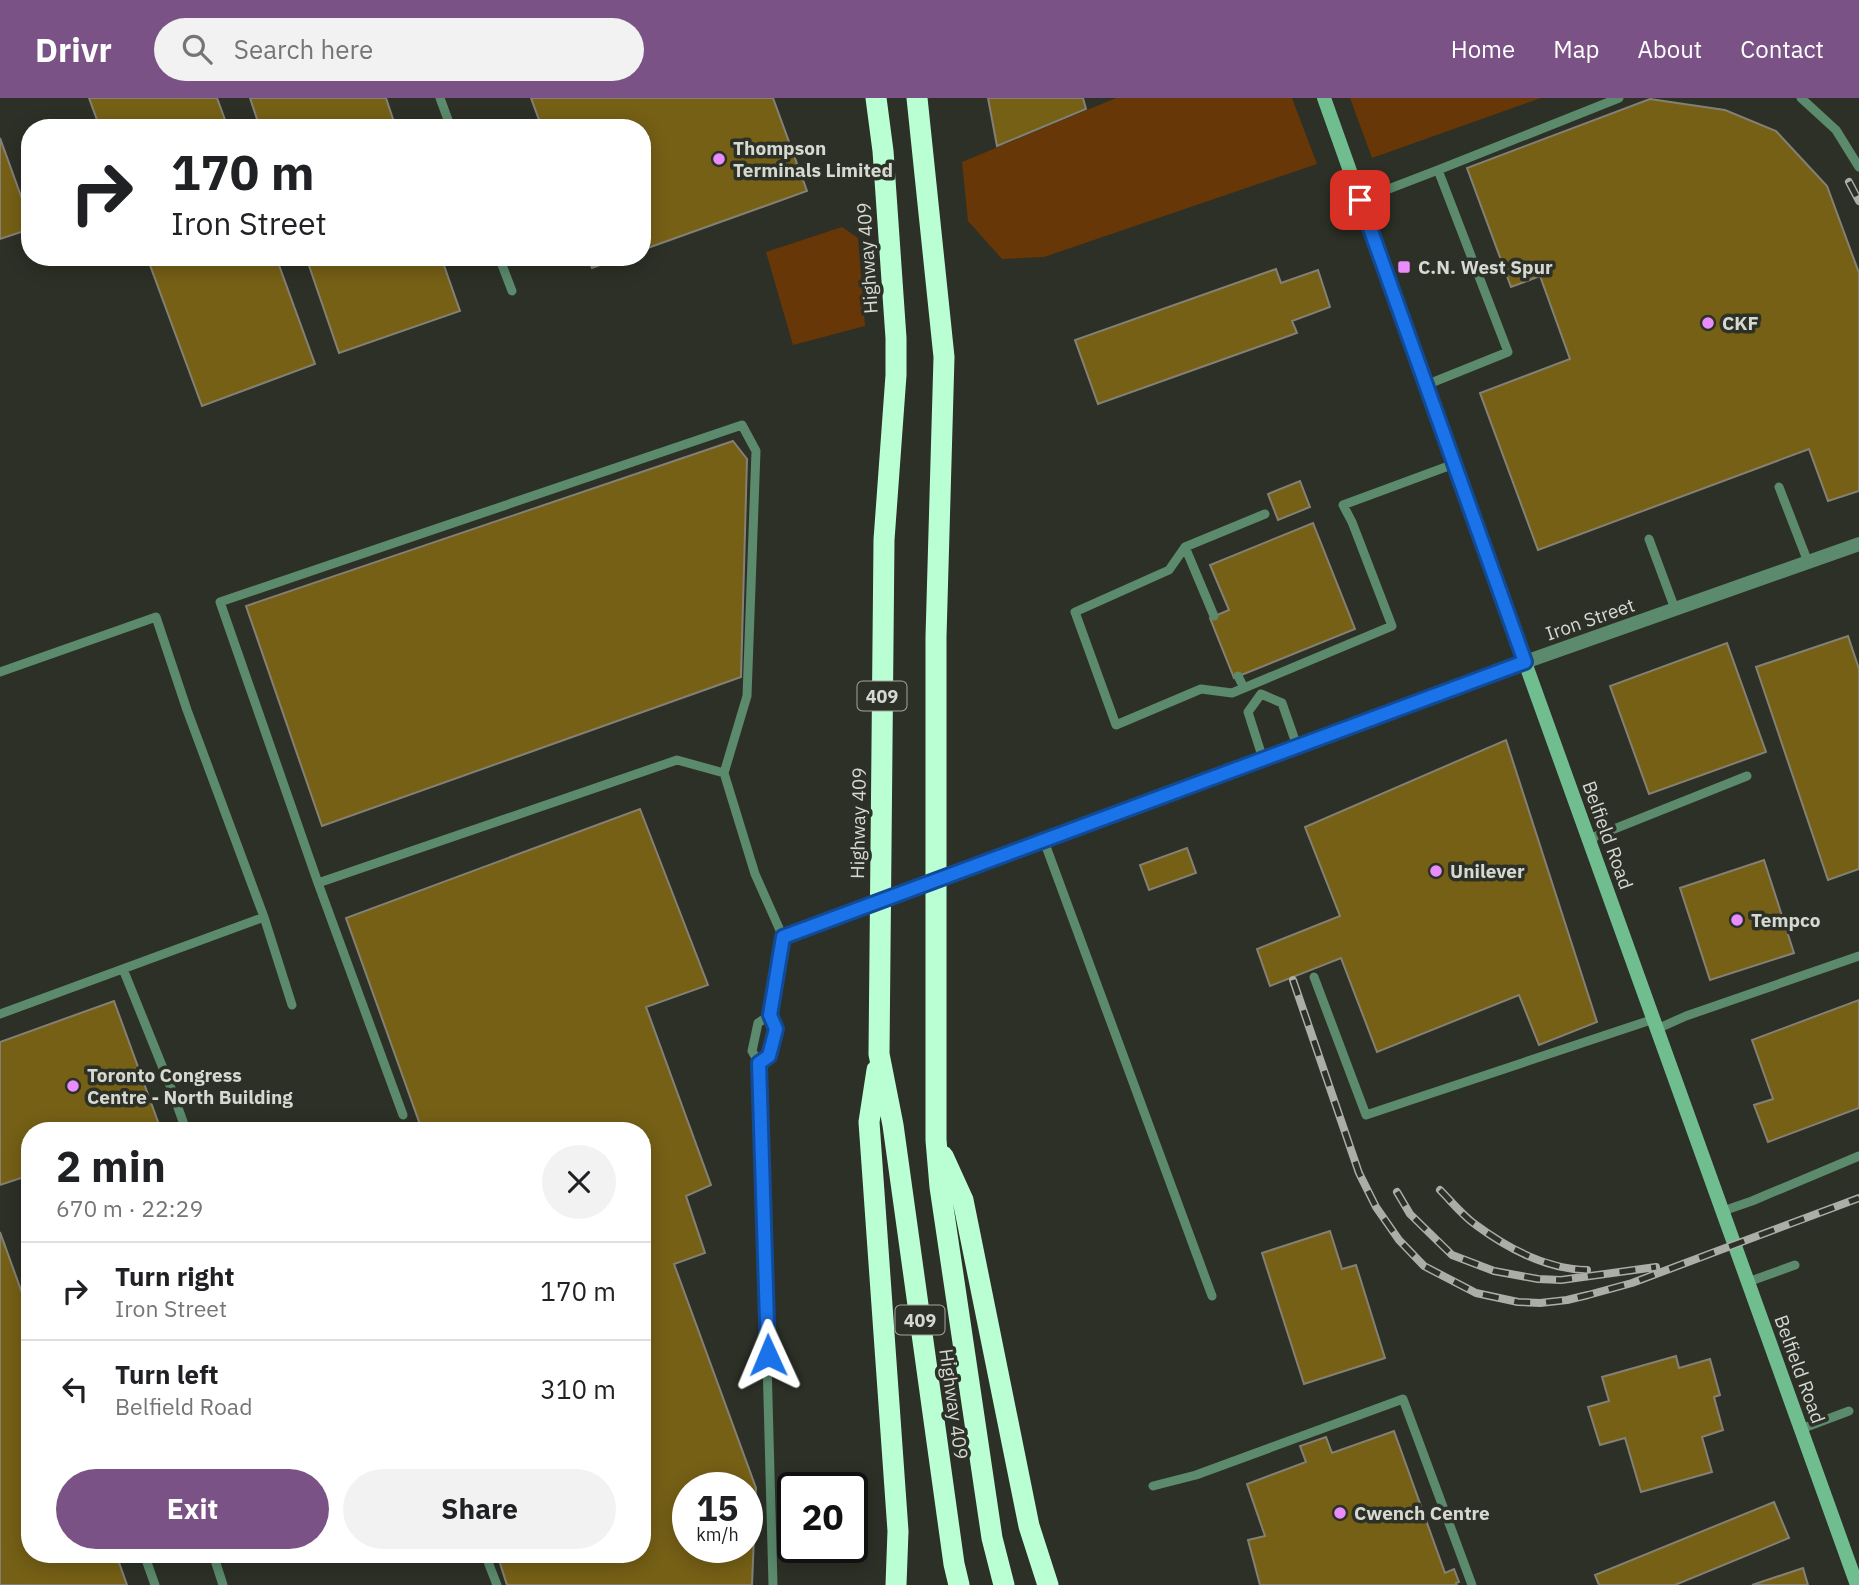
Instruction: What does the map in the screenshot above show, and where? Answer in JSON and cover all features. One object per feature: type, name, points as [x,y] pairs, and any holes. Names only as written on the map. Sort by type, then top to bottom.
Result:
[{"type":"highway","name":"Highway 409","points":[[876,98],[883,151],[896,338],[896,375],[884,540],[879,1054],[892,1125],[959,1585]]},
{"type":"highway","name":"Highway 409","points":[[917,98],[944,357],[936,637],[936,1140],[940,1187],[990,1525],[1004,1585]]},
{"type":"highway","points":[[879,1054],[869,1122],[898,1531],[896,1585]]},
{"type":"highway","points":[[936,1140],[963,1200],[1029,1526],[1048,1585]]},
{"type":"main road","name":"Belfield Road","points":[[1324,98],[1801,1429],[1854,1559],[1857,1585]]},
{"type":"street","name":"Iron Street","points":[[783,937],[1525,662],[1859,544]]},
{"type":"lane","points":[[440,98],[448,119]]},
{"type":"lane","points":[[1360,200],[1619,98]]},
{"type":"lane","points":[[1801,98],[1836,130],[1859,167]]},
{"type":"lane","points":[[1426,385],[1508,352],[1438,170]]},
{"type":"lane","points":[[503,266],[512,290]]},
{"type":"lane","points":[[403,1115],[318,883],[220,602],[742,425],[756,451],[747,696],[724,773],[755,873],[783,937],[770,1015],[776,1029],[769,1056],[759,1063]]},
{"type":"lane","points":[[1265,514],[1185,547],[1169,570],[1075,612],[1116,725],[1201,689],[1232,693],[1392,626],[1343,505],[1454,464]]},
{"type":"lane","points":[[1779,487],[1808,562]]},
{"type":"lane","points":[[1648,539],[1675,609]]},
{"type":"lane","points":[[1185,547],[1214,616]]},
{"type":"lane","points":[[0,673],[156,617],[187,710],[264,917],[292,1005]]},
{"type":"lane","points":[[1238,676],[1244,688]]},
{"type":"lane","points":[[1257,683],[1261,694],[1282,703],[1297,746]]},
{"type":"lane","points":[[1261,694],[1248,712],[1263,759]]},
{"type":"lane","points":[[318,883],[677,760],[724,773]]},
{"type":"lane","points":[[1589,839],[1747,776]]},
{"type":"lane","points":[[1044,841],[1212,1296]]},
{"type":"lane","points":[[0,1014],[264,917]]},
{"type":"lane","points":[[1314,977],[1366,1115],[1686,1016],[1859,956]]},
{"type":"lane","points":[[123,969],[183,1122]]},
{"type":"lane","points":[[770,1015],[758,1023],[752,1051],[759,1063],[773,1585]]},
{"type":"lane","points":[[1723,1211],[1859,1156]]},
{"type":"lane","points":[[1748,1282],[1795,1265]]},
{"type":"lane","points":[[1153,1486],[1196,1475],[1404,1399],[1472,1585]]},
{"type":"lane","points":[[1801,1429],[1849,1411]]},
{"type":"lane","points":[[147,1563],[155,1585]]},
{"type":"lane","points":[[216,1563],[223,1585]]},
{"type":"lane","points":[[488,1563],[497,1585]]},
{"type":"shaded area","points":[[1116,98],[1292,98],[1317,164],[1044,257],[1002,259],[968,221],[962,162]]},
{"type":"shaded area","points":[[1350,98],[1541,98],[1372,158]]},
{"type":"shaded area","points":[[842,227],[858,238],[865,326],[793,345],[766,252]]},
{"type":"building","points":[[89,98],[217,98],[225,119],[97,119]]},
{"type":"building","points":[[250,98],[386,98],[393,119],[257,119]]},
{"type":"building","name":"Thompson Terminals Limited","points":[[531,98],[773,98],[807,191],[651,247],[651,119],[539,119]]},
{"type":"building","points":[[988,98],[1083,98],[1086,109],[997,146]]},
{"type":"building","name":"CKF","points":[[1650,99],[1725,110],[1776,131],[1827,186],[1859,273],[1859,491],[1828,501],[1809,449],[1538,550],[1480,393],[1570,359],[1540,276],[1511,287],[1467,168]]},
{"type":"building","points":[[0,138],[21,196],[21,232],[0,239]]},
{"type":"building","points":[[150,266],[279,266],[315,364],[202,406]]},
{"type":"building","points":[[309,266],[444,266],[460,311],[339,353]]},
{"type":"building","points":[[1276,269],[1281,283],[1318,270],[1330,307],[1292,321],[1297,333],[1098,404],[1075,340]]},
{"type":"building","points":[[733,441],[747,459],[741,677],[322,826],[246,606]]},
{"type":"building","points":[[1300,481],[1310,507],[1278,520],[1268,494]]},
{"type":"building","points":[[1313,523],[1355,629],[1234,678],[1210,618],[1229,610],[1210,565]]},
{"type":"building","points":[[1848,636],[1859,669],[1859,869],[1828,880],[1756,667]]},
{"type":"building","points":[[1727,643],[1766,752],[1649,794],[1610,686]]},
{"type":"building","name":"Unilever","points":[[1506,740],[1597,1022],[1539,1045],[1519,995],[1377,1052],[1341,958],[1270,986],[1257,949],[1340,916],[1305,827]]},
{"type":"building","points":[[640,809],[708,985],[646,1007],[711,1185],[686,1196],[705,1253],[674,1264],[750,1472],[672,1472],[672,1563],[753,1563],[752,1585],[507,1585],[500,1563],[651,1563],[651,1122],[419,1122],[346,918]]},
{"type":"building","points":[[1187,848],[1196,873],[1149,890],[1140,865]]},
{"type":"building","name":"Tempco","points":[[1764,860],[1794,953],[1710,980],[1680,888]]},
{"type":"building","points":[[1859,1000],[1859,1108],[1768,1142],[1754,1105],[1773,1099],[1752,1040]]},
{"type":"building","name":"Toronto Congress Centre - North Building","points":[[114,1001],[158,1122],[21,1122],[21,1178],[0,1185],[0,1042]]},
{"type":"building","points":[[1330,1231],[1342,1269],[1356,1265],[1385,1358],[1304,1384],[1262,1253]]},
{"type":"building","points":[[0,1232],[21,1290],[21,1563],[119,1563],[127,1585],[0,1585]]},
{"type":"building","points":[[1676,1356],[1679,1368],[1710,1359],[1720,1395],[1714,1397],[1723,1430],[1702,1437],[1712,1472],[1641,1492],[1625,1438],[1600,1445],[1588,1407],[1609,1401],[1602,1377]]},
{"type":"building","name":"Cwench Centre","points":[[1394,1431],[1445,1573],[1454,1569],[1459,1582],[1457,1585],[1260,1585],[1248,1540],[1265,1536],[1247,1484],[1306,1462],[1300,1446],[1326,1437],[1332,1453]]},
{"type":"building","points":[[1774,1502],[1789,1538],[1675,1585],[1599,1585],[1595,1575]]},
{"type":"building","points":[[1803,1568],[1808,1585],[1752,1585]]},
{"type":"railway","points":[[1849,182],[1859,201]]},
{"type":"railway","points":[[1293,980],[1359,1173],[1376,1207],[1399,1240],[1424,1266],[1476,1293],[1518,1302],[1540,1303],[1588,1295],[1632,1283],[1859,1198]]},
{"type":"railway","points":[[1440,1190],[1471,1221],[1514,1249],[1557,1266],[1587,1270]]},
{"type":"railway","points":[[1397,1192],[1410,1214],[1452,1255],[1494,1271],[1561,1280],[1656,1267]]},
{"type":"place","name":"Thompson Terminals Limited","points":[[719,159]]},
{"type":"place","name":"C.N. West Spur","points":[[1404,267]]},
{"type":"place","name":"CKF","points":[[1708,323]]},
{"type":"place","name":"Unilever","points":[[1436,871]]},
{"type":"place","name":"Tempco","points":[[1737,920]]},
{"type":"place","name":"Toronto Congress Centre - North Building","points":[[73,1086]]},
{"type":"place","name":"Cwench Centre","points":[[1340,1513]]},
{"type":"route","points":[[768,1355],[759,1063],[769,1056],[776,1029],[770,1015],[783,937],[1525,662],[1360,200]]}]
